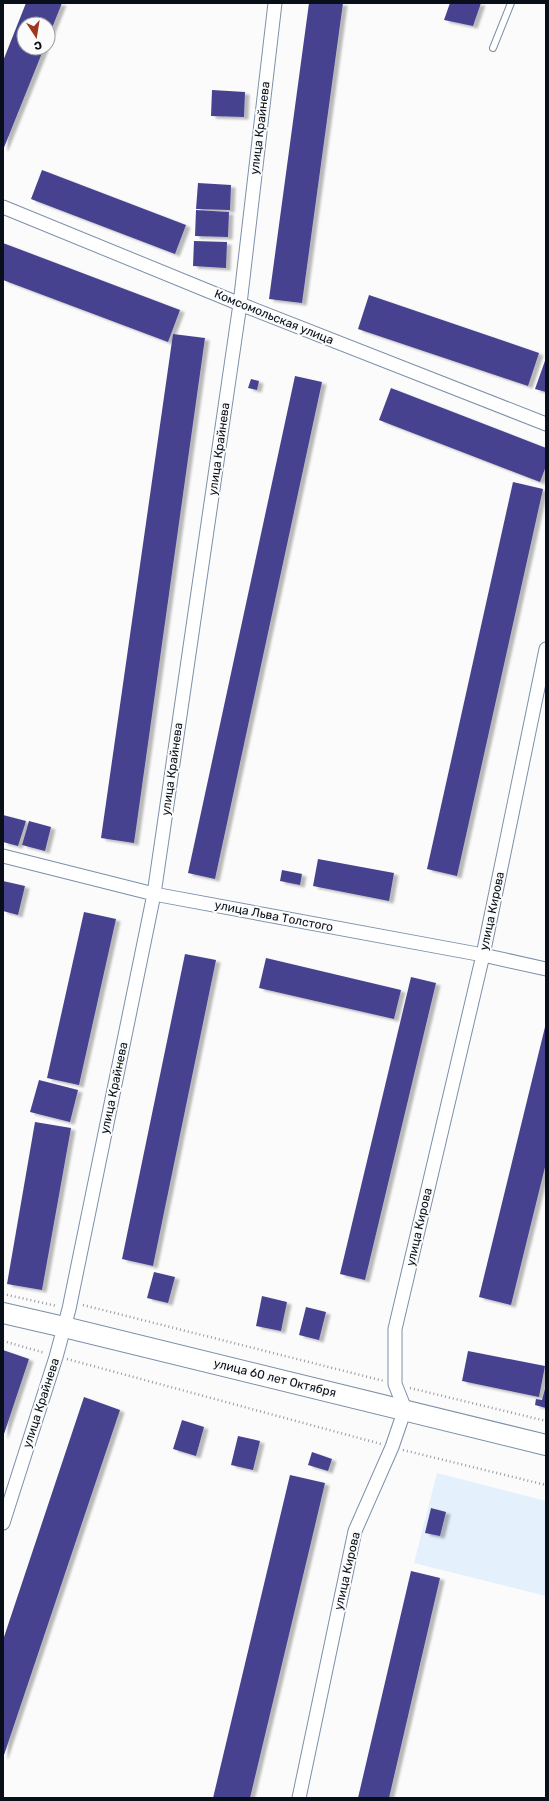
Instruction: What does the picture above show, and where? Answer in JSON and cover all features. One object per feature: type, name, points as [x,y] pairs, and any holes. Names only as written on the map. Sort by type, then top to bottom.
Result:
[{"type":"main road","name":"улица 60 лет Октября","points":[[3,1313],[68,1312],[405,1409],[546,1445]]},
{"type":"street","name":"улица Крайнева","points":[[3,1523],[56,1357],[68,1312],[154,894],[240,304],[275,3]]},
{"type":"street","name":"Комсомольская улица","points":[[3,207],[240,304],[546,424]]},
{"type":"street","name":"улица Кирова","points":[[299,1798],[355,1531],[392,1447],[405,1409],[395,1384],[395,1329],[483,955],[546,649]]},
{"type":"street","name":"улица Льва Толстого","points":[[3,856],[154,894],[483,955],[546,969]]},
{"type":"lane","points":[[493,48],[511,3]]},
{"type":"path","points":[[3,1294],[68,1312],[395,1384],[546,1421]]},
{"type":"path","points":[[3,1341],[56,1357],[392,1447],[546,1485]]},
{"type":"shaded area","points":[[437,1473],[546,1501],[546,1596],[414,1563]]},
{"type":"building","points":[[26,3],[62,3],[56,18],[56,16],[21,16]]},
{"type":"building","points":[[309,3],[343,3],[302,303],[269,299]]},
{"type":"building","points":[[450,3],[481,3],[473,26],[444,20]]},
{"type":"building","points":[[16,28],[16,56],[41,56],[3,150],[3,61]]},
{"type":"building","points":[[212,90],[245,92],[244,117],[211,116]]},
{"type":"building","points":[[42,170],[186,225],[175,254],[31,199]]},
{"type":"building","points":[[198,183],[231,185],[230,210],[196,209]]},
{"type":"building","points":[[196,210],[229,212],[228,237],[195,236]]},
{"type":"building","points":[[194,241],[227,242],[226,268],[193,266]]},
{"type":"building","points":[[3,243],[180,310],[168,342],[3,280]]},
{"type":"building","points":[[369,295],[539,353],[528,386],[358,329]]},
{"type":"building","points":[[173,334],[205,338],[134,843],[101,838]]},
{"type":"building","points":[[546,358],[546,392],[535,389]]},
{"type":"building","points":[[295,376],[322,382],[215,879],[188,873]]},
{"type":"building","points":[[251,379],[259,381],[257,390],[248,388]]},
{"type":"building","points":[[391,388],[546,448],[546,466],[540,482],[379,420]]},
{"type":"building","points":[[513,482],[543,489],[457,876],[427,869]]},
{"type":"building","points":[[3,815],[26,821],[18,846],[3,842]]},
{"type":"building","points":[[29,821],[51,827],[45,851],[22,845]]},
{"type":"building","points":[[318,859],[394,873],[389,901],[313,886]]},
{"type":"building","points":[[282,870],[302,874],[300,885],[280,881]]},
{"type":"building","points":[[3,881],[25,886],[18,915],[3,911]]},
{"type":"building","points":[[84,912],[116,919],[79,1085],[47,1078]]},
{"type":"building","points":[[185,954],[216,960],[153,1266],[122,1259]]},
{"type":"building","points":[[266,958],[401,990],[394,1019],[259,988]]},
{"type":"building","points":[[411,977],[436,983],[365,1280],[340,1274]]},
{"type":"building","points":[[545,1027],[546,1163],[511,1305],[479,1297]]},
{"type":"building","points":[[39,1080],[78,1090],[70,1122],[30,1112]]},
{"type":"building","points":[[35,1122],[71,1128],[42,1290],[7,1284]]},
{"type":"building","points":[[154,1272],[175,1277],[168,1303],[147,1298]]},
{"type":"building","points":[[262,1296],[287,1302],[281,1331],[256,1326]]},
{"type":"building","points":[[306,1307],[326,1312],[319,1340],[299,1335]]},
{"type":"building","points":[[3,1350],[29,1359],[3,1437]]},
{"type":"building","points":[[468,1351],[545,1366],[539,1397],[462,1381]]},
{"type":"building","points":[[546,1385],[546,1408],[535,1405],[536,1399],[542,1400]]},
{"type":"building","points":[[84,1397],[120,1410],[3,1758],[3,1640]]},
{"type":"building","points":[[182,1420],[204,1427],[196,1456],[173,1449]]},
{"type":"building","points":[[238,1436],[260,1441],[253,1470],[231,1465]]},
{"type":"building","points":[[312,1452],[332,1459],[328,1471],[308,1465]]},
{"type":"building","points":[[290,1475],[325,1483],[313,1534],[250,1798],[213,1798]]},
{"type":"building","points":[[431,1508],[446,1512],[440,1536],[425,1533]]},
{"type":"building","points":[[411,1571],[440,1578],[389,1798],[358,1798]]}]
